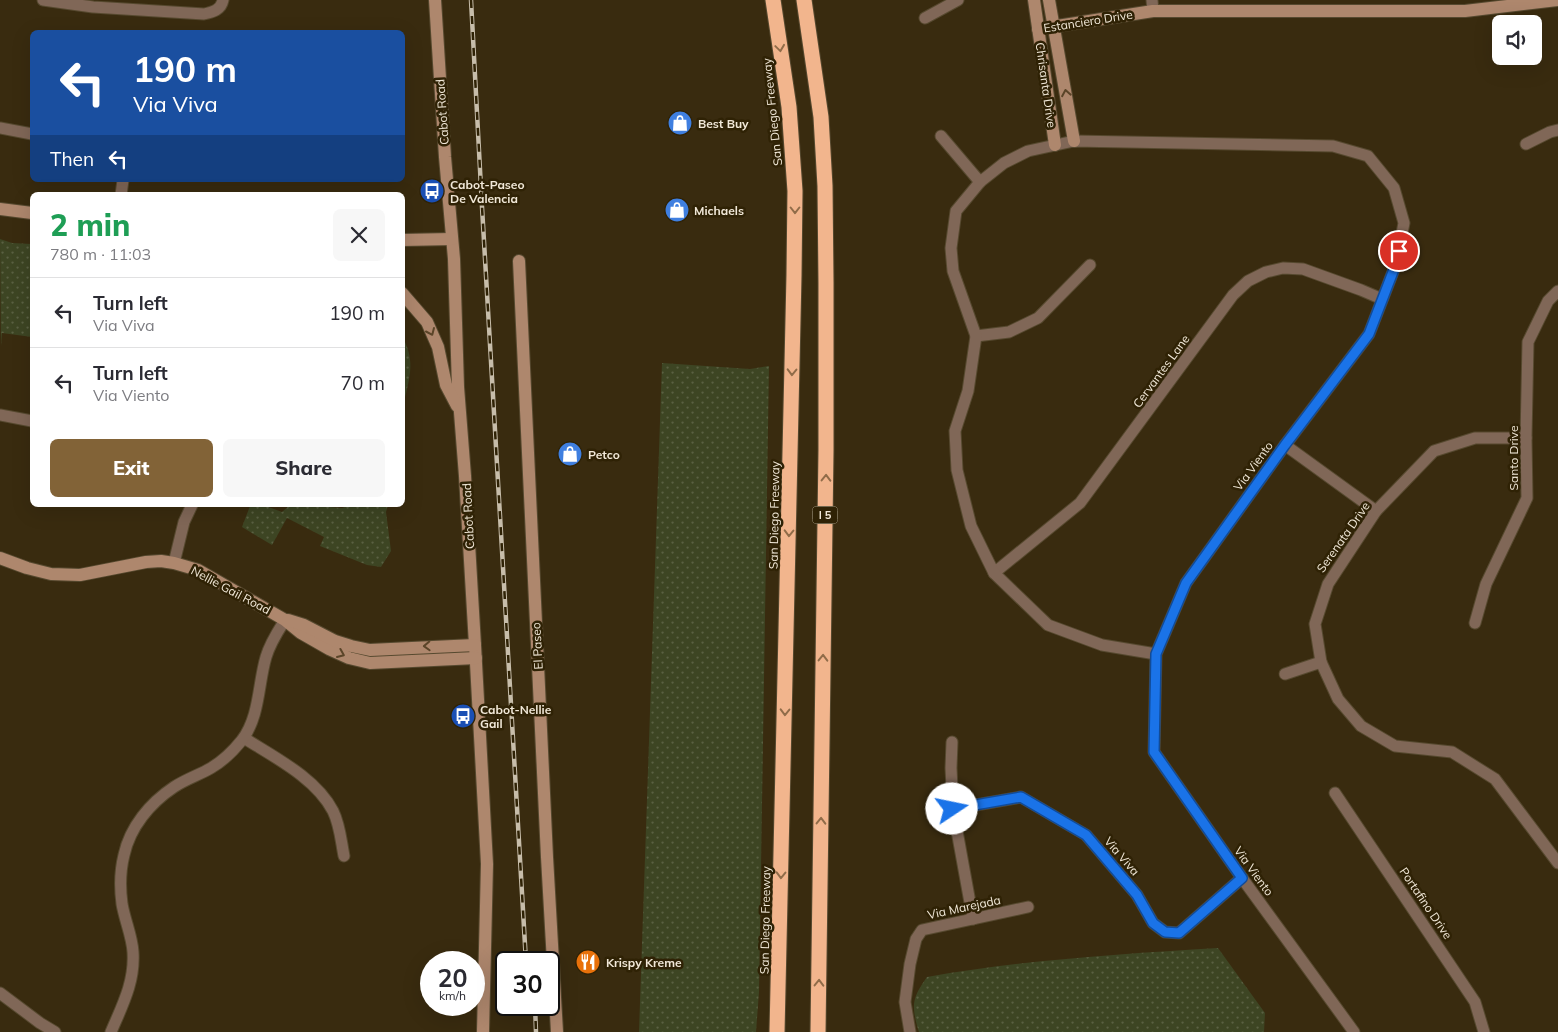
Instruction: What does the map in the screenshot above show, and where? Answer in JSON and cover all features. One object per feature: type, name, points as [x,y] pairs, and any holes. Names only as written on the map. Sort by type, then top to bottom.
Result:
[{"type":"highway","name":"San Diego Freeway","points":[[774,0],[789,107],[794,192],[794,285],[777,1031]]},
{"type":"highway","name":"I 5","points":[[804,0],[821,116],[825,186],[826,450],[818,1032]]},
{"type":"street","points":[[43,0],[93,7],[204,14],[215,11],[223,3]]},
{"type":"street","name":"Cabot Road","points":[[435,0],[454,258],[460,411],[487,864],[483,1032]]},
{"type":"street","points":[[925,18],[958,0]]},
{"type":"street","name":"Chrisanta Drive","points":[[1034,0],[1055,144],[1028,151],[1004,163],[980,182],[956,211],[951,248],[953,271],[976,336],[968,391],[955,431],[957,470],[971,526],[994,573],[1048,625],[1102,645],[1156,654]]},
{"type":"street","name":"Chrisanta Drive","points":[[1050,0],[1074,141]]},
{"type":"street","name":"Estanciero Drive","points":[[1038,29],[1152,5],[1465,11],[1558,0]]},
{"type":"street","points":[[0,128],[30,134]]},
{"type":"street","points":[[1526,144],[1558,130]]},
{"type":"street","points":[[941,136],[980,182]]},
{"type":"street","name":"Via Viento","points":[[1055,144],[1074,141],[1333,146],[1368,156],[1394,188],[1404,223],[1396,264],[1369,334],[1285,445],[1186,583],[1156,654],[1154,752],[1242,878],[1354,1032]]},
{"type":"street","points":[[0,209],[30,213]]},
{"type":"street","points":[[405,240],[452,238]]},
{"type":"street","name":"El Paseo","points":[[519,261],[557,1032]]},
{"type":"street","points":[[976,336],[1009,332],[1038,318],[1090,265]]},
{"type":"street","name":"Cervantes Lane","points":[[994,573],[1080,504],[1233,295],[1248,281],[1266,272],[1283,268],[1303,269],[1382,299]]},
{"type":"street","name":"Santo Drive","points":[[1475,623],[1486,584],[1527,498],[1528,342],[1548,301],[1558,291]]},
{"type":"street","points":[[405,296],[427,322],[438,347],[446,384],[460,411]]},
{"type":"street","points":[[0,415],[30,421]]},
{"type":"street","name":"Serenata Drive","points":[[1526,438],[1475,438],[1434,451],[1376,511],[1328,584],[1315,624],[1322,662],[1338,699],[1361,726],[1395,746],[1452,752],[1496,779],[1558,863]]},
{"type":"street","points":[[1285,445],[1376,511]]},
{"type":"street","points":[[174,563],[184,522],[191,507]]},
{"type":"street","name":"Nellie Gail Road","points":[[0,558],[51,574],[80,576],[146,562],[161,561],[174,563],[198,570],[286,620],[301,633],[328,649],[349,658],[370,663],[476,658]]},
{"type":"street","points":[[111,1032],[129,990],[133,970],[131,935],[122,904],[120,876],[124,854],[134,829],[151,805],[175,786],[213,767],[244,738],[258,702],[266,656],[273,640],[286,620]]},
{"type":"street","name":"Nellie Gail Road","points":[[286,620],[304,625],[335,641],[370,650],[475,644]]},
{"type":"street","points":[[1285,674],[1322,662]]},
{"type":"street","points":[[244,738],[303,777],[321,793],[333,811],[339,829],[344,856]]},
{"type":"street","points":[[952,742],[950,768],[952,809],[973,919]]},
{"type":"street","name":"Portafino Drive","points":[[1335,794],[1475,1002],[1484,1032]]},
{"type":"street","name":"Via Viva","points":[[952,809],[1021,797],[1086,835],[1137,895],[1153,923],[1165,932],[1179,933],[1242,878]]},
{"type":"street","name":"Via Marejada","points":[[910,1032],[905,1002],[910,964],[916,939],[922,930],[1028,907]]},
{"type":"street","points":[[0,993],[55,1032]]},
{"type":"green space","points":[[0,239],[12,243],[30,244],[30,337],[2,333],[1,346]]},
{"type":"green space","points":[[405,342],[410,363],[405,397]]},
{"type":"green space","points":[[662,363],[750,369],[769,366],[759,992],[756,1032],[639,1032]]},
{"type":"green space","points":[[250,507],[268,507],[282,512],[288,507],[387,507],[386,512],[391,551],[381,567],[367,565],[320,546],[324,537],[287,518],[272,545],[242,527]]},
{"type":"green space","points":[[1218,948],[1265,1013],[1264,1032],[919,1032],[914,1003],[920,987],[927,977],[1035,962]]},
{"type":"railway","points":[[471,0],[525,951]]},
{"type":"railway","points":[[535,1016],[536,1032]]},
{"type":"place","name":"Best Buy","points":[[680,123]]},
{"type":"place","name":"Cabot-Paseo De Valencia","points":[[432,191]]},
{"type":"place","name":"Michaels","points":[[677,210]]},
{"type":"place","name":"Petco","points":[[570,454]]},
{"type":"place","name":"Cabot-Nellie Gail","points":[[463,716]]},
{"type":"place","name":"Krispy Kreme","points":[[588,962]]},
{"type":"route","points":[[952,809],[1021,797],[1086,835],[1137,895],[1153,923],[1165,932],[1179,933],[1242,878],[1154,752],[1156,654],[1186,583],[1285,445],[1369,334],[1396,264],[1399,251]]}]
